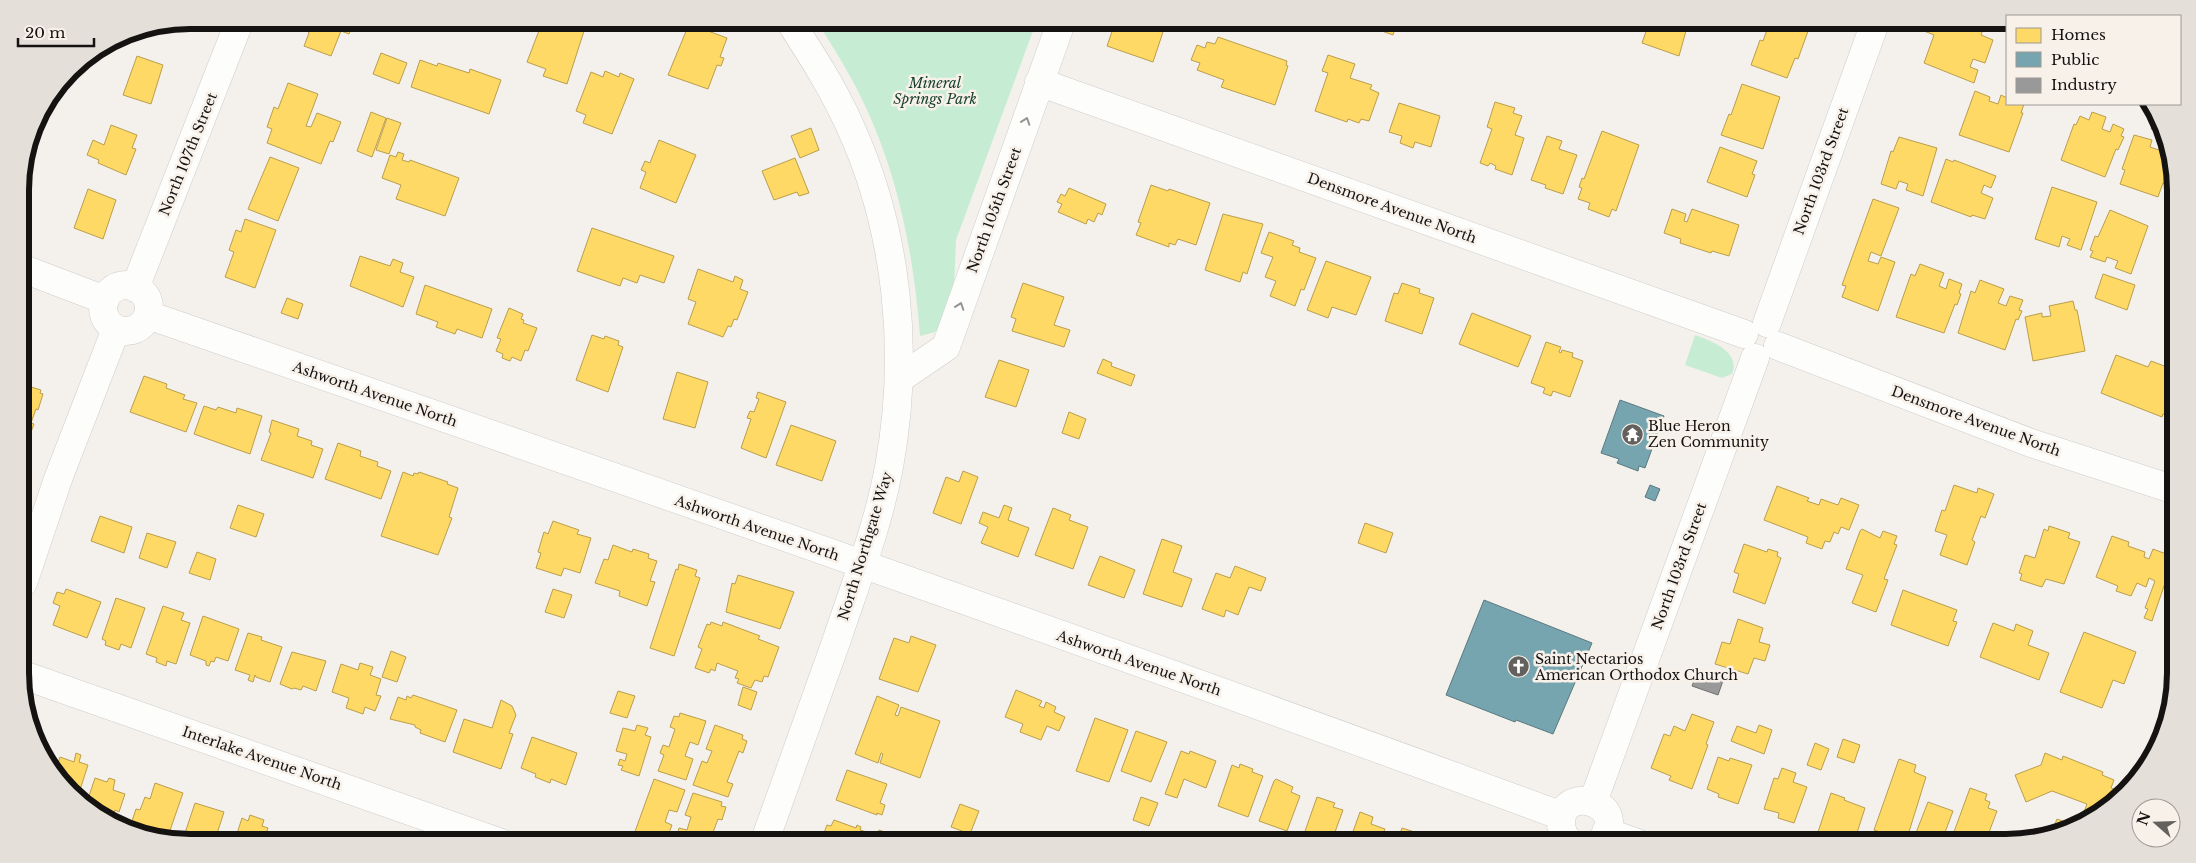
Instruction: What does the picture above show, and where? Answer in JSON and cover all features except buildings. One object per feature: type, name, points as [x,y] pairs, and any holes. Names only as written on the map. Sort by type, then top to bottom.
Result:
[{"type":"street","name":"North 107th Street","points":[[135,288],[236,29]]},
{"type":"street","name":"North Northgate Way","points":[[767,834],[862,565],[889,467],[899,379],[899,336],[894,284],[883,225],[866,167],[832,88],[795,29]]},
{"type":"street","name":"North 105th Street","points":[[899,379],[946,347],[1059,29]]},
{"type":"street","name":"North 103rd Street","points":[[1593,802],[1873,29]]},
{"type":"street","name":"Densmore Avenue North","points":[[1039,82],[1761,340],[2031,443],[2167,487]]},
{"type":"street","points":[[29,271],[105,300]]},
{"type":"street","points":[[117,287],[135,288],[144,293],[147,299],[148,315],[139,327],[131,330],[116,328],[105,317],[105,300],[117,287]]},
{"type":"street","name":"Ashworth Avenue North","points":[[148,315],[1332,731],[1562,816]]},
{"type":"street","points":[[29,563],[58,479],[116,328]]},
{"type":"street","name":"Interlake Avenue North","points":[[29,677],[474,834]]},
{"type":"street","points":[[1563,834],[1561,827],[1562,816],[1575,802],[1582,800],[1593,802],[1602,808],[1606,814],[1608,822],[1604,834]]},
{"type":"green space","name":"Mineral Springs Park","points":[[822,29],[1034,29],[956,240],[954,287],[941,326],[935,332],[920,336],[907,236],[890,171],[866,108]]},
{"type":"green space","points":[[1695,335],[1717,344],[1729,354],[1734,366],[1732,374],[1722,378],[1685,365]]},
{"type":"place","name":"Blue Heron Zen Community","points":[[1632,434]]},
{"type":"place","name":"Saint Nectarios American Orthodox Church","points":[[1519,667]]}]
